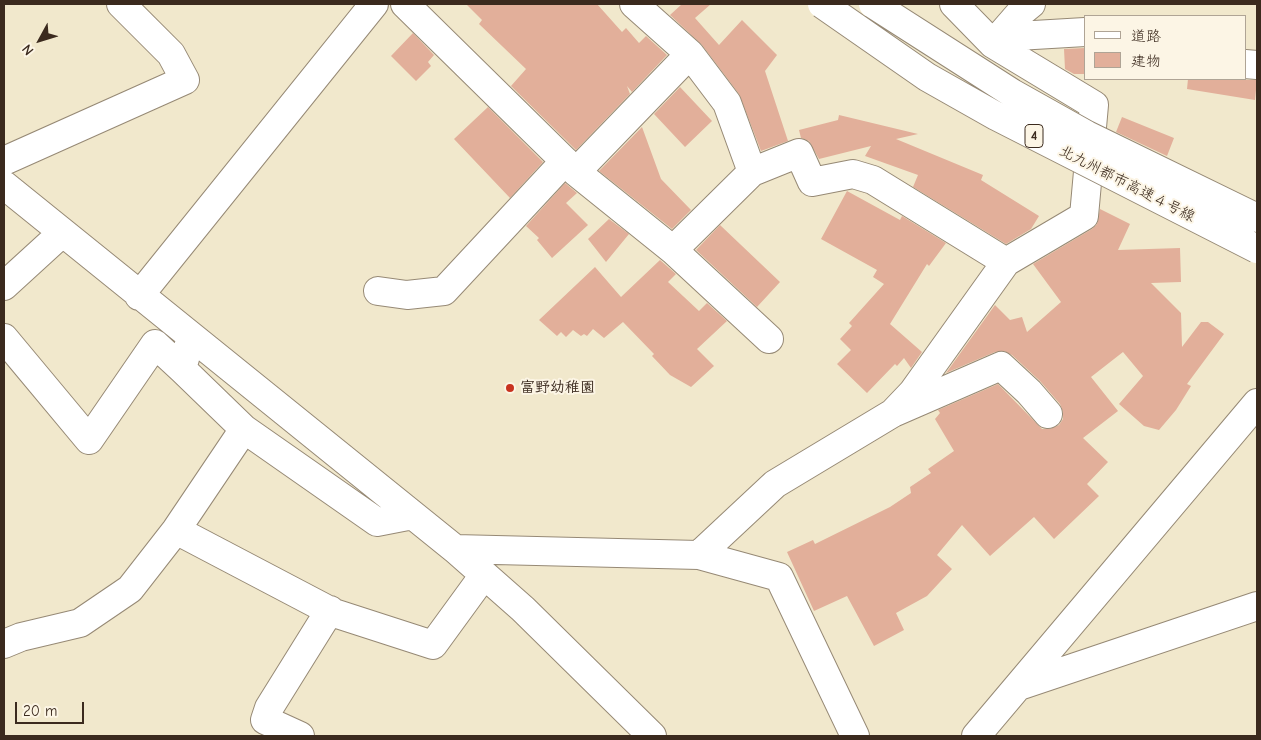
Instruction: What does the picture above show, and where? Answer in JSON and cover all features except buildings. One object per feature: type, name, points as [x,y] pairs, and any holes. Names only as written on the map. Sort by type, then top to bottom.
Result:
[{"type":"main road","points":[[4,160],[185,80],[171,54],[121,4]]},
{"type":"main road","points":[[139,296],[374,4]]},
{"type":"main road","points":[[405,4],[570,167],[674,250],[769,339]]},
{"type":"main road","points":[[634,4],[690,54],[726,103],[752,172]]},
{"type":"main road","name":"北九州都市高速４号線","points":[[822,4],[927,77],[996,116],[1257,249]]},
{"type":"main road","name":"北九州都市高速４号線","points":[[873,4],[1012,93],[1087,135],[1257,218]]},
{"type":"main road","points":[[893,413],[913,392],[1006,262],[1084,216],[1094,105],[997,40],[954,4]]},
{"type":"main road","points":[[997,40],[1020,13],[1031,4]]},
{"type":"main road","points":[[997,40],[1084,32]]},
{"type":"main road","points":[[378,291],[407,295],[444,292],[570,167],[690,54]]},
{"type":"main road","points":[[674,250],[752,172],[799,153],[812,182],[853,174],[873,180],[1006,262]]},
{"type":"main road","points":[[4,185],[139,296],[275,402],[455,549],[523,609],[652,736]]},
{"type":"main road","points":[[4,286],[62,233]]},
{"type":"main road","points":[[182,369],[192,337]]},
{"type":"main road","points":[[4,338],[89,440],[155,344],[244,430],[377,522],[413,515]]},
{"type":"main road","points":[[699,555],[775,484],[893,413],[1001,366],[1029,392],[1048,414]]},
{"type":"main road","points":[[976,736],[1257,402]]},
{"type":"main road","points":[[4,644],[21,637],[80,623],[130,589],[176,530],[244,430]]},
{"type":"main road","points":[[176,530],[330,610],[433,645],[484,575]]},
{"type":"main road","points":[[455,549],[699,555],[779,577],[855,736]]},
{"type":"main road","points":[[1017,686],[1257,606]]},
{"type":"main road","points":[[300,736],[265,720],[269,708],[330,610]]},
{"type":"place","name":"富野幼稚園","points":[[510,388]]}]
